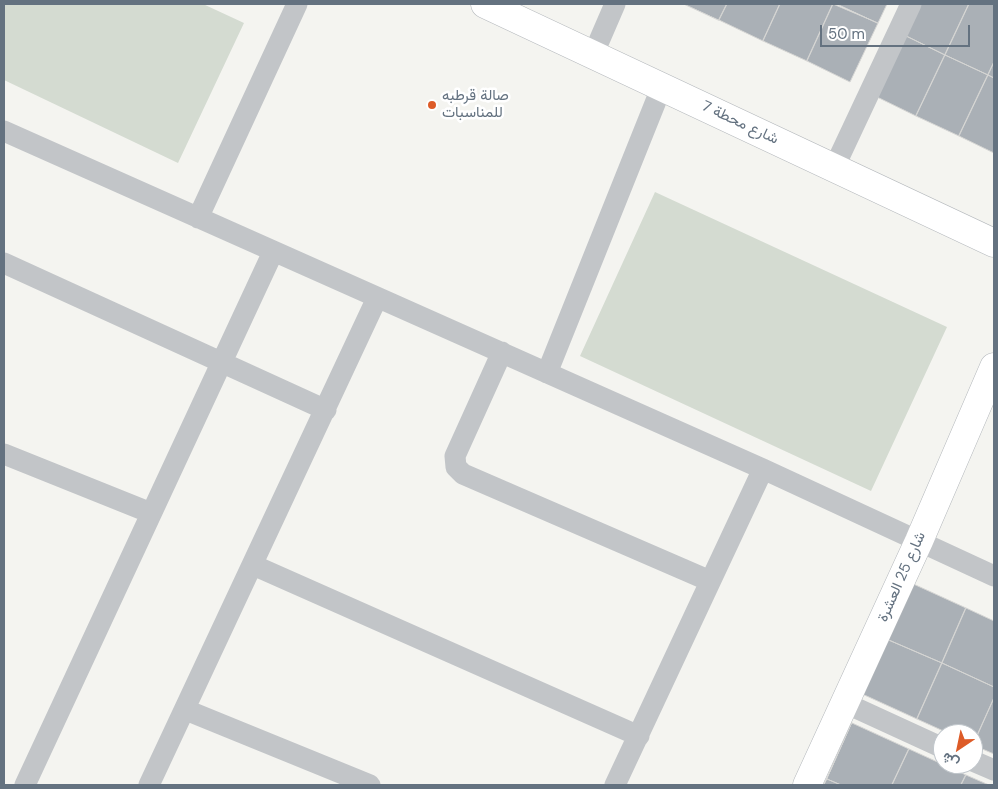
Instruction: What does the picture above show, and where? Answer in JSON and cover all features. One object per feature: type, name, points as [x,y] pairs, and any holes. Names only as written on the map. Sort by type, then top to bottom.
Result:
[{"type":"street","points":[[198,218],[297,4]]},
{"type":"street","name":"شارع محطة 7","points":[[485,4],[994,243]]},
{"type":"street","points":[[593,55],[615,4]]},
{"type":"street","points":[[834,168],[911,4]]},
{"type":"street","points":[[547,373],[662,86]]},
{"type":"street","points":[[4,131],[502,352],[994,576]]},
{"type":"street","points":[[26,785],[273,252]]},
{"type":"street","points":[[4,263],[326,410]]},
{"type":"street","points":[[149,785],[186,710],[377,298]]},
{"type":"street","points":[[502,352],[455,456],[456,467],[463,474],[710,581]]},
{"type":"street","name":"شارع 25 العشرة","points":[[807,785],[919,541],[994,367]]},
{"type":"street","points":[[4,454],[151,513]]},
{"type":"street","points":[[615,785],[763,470]]},
{"type":"street","points":[[253,565],[639,736]]},
{"type":"street","points":[[845,703],[933,743]]},
{"type":"street","points":[[186,710],[370,785]]},
{"type":"shaded area","points":[[4,4],[203,4],[244,23],[178,163],[4,80]]},
{"type":"shaded area","points":[[655,192],[947,327],[871,491],[580,356]]},
{"type":"building","points":[[684,4],[727,4],[719,20]]},
{"type":"building","points":[[727,4],[780,4],[763,41],[719,20]]},
{"type":"building","points":[[780,4],[833,4],[807,61],[763,41]]},
{"type":"building","points":[[833,4],[878,23],[850,82],[807,61]]},
{"type":"building","points":[[837,4],[887,4],[878,23]]},
{"type":"building","points":[[916,4],[969,4],[945,55],[902,34]]},
{"type":"building","points":[[969,4],[994,4],[994,62],[988,75],[945,55]]},
{"type":"building","points":[[902,34],[945,55],[916,116],[873,95]]},
{"type":"building","points":[[945,55],[988,75],[959,136],[916,116]]},
{"type":"building","points":[[994,62],[994,78],[988,75]]},
{"type":"building","points":[[988,75],[994,78],[994,153],[959,136]]},
{"type":"building","points":[[909,582],[966,608],[942,663],[884,638]]},
{"type":"building","points":[[966,608],[994,621],[994,687],[942,663]]},
{"type":"building","points":[[884,638],[942,663],[917,719],[860,693]]},
{"type":"building","points":[[942,663],[994,687],[994,698],[982,724],[933,724],[933,726],[917,719]]},
{"type":"building","points":[[994,698],[994,754],[983,749],[982,724]]},
{"type":"building","points":[[852,723],[909,749],[892,785],[841,785],[827,779]]},
{"type":"building","points":[[909,749],[933,760],[933,774],[966,775],[961,785],[892,785]]},
{"type":"building","points":[[966,775],[989,785],[961,785]]},
{"type":"building","points":[[827,779],[841,785],[824,785]]},
{"type":"place","name":"صالة قرطبه للمناسبات","points":[[432,105]]}]
